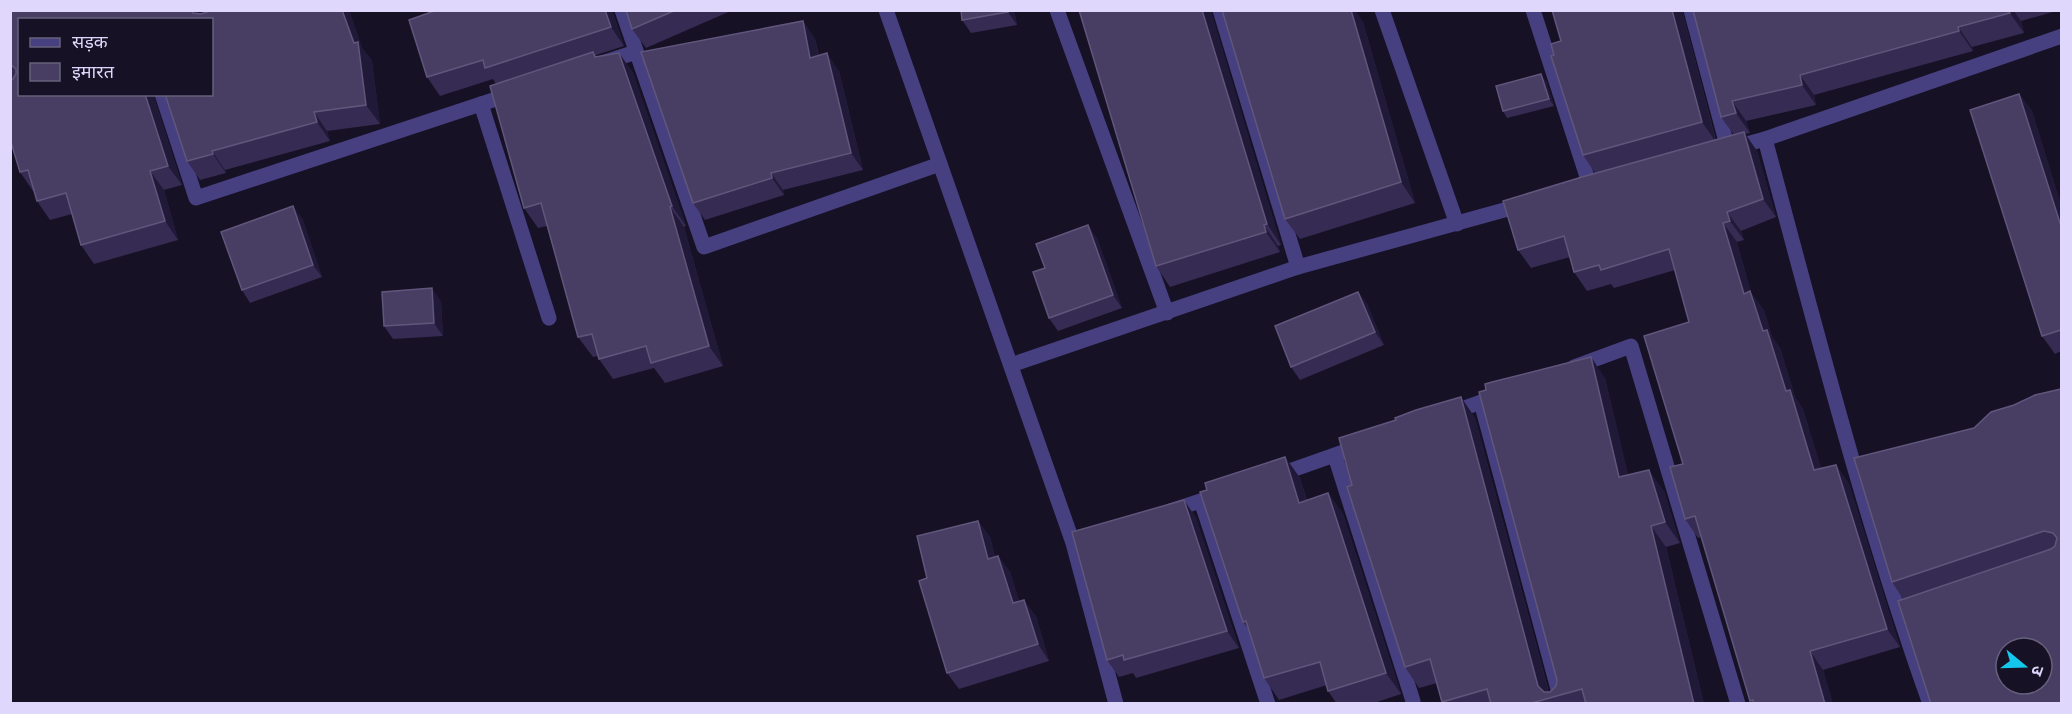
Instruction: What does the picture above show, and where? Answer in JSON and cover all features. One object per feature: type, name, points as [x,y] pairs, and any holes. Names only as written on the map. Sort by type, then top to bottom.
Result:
[{"type":"street","points":[[622,10],[704,247],[940,164]]},
{"type":"street","points":[[886,10],[1011,365],[1078,541],[1116,704]]},
{"type":"street","points":[[1057,10],[1167,313]]},
{"type":"street","points":[[1220,10],[1298,267]]},
{"type":"street","points":[[1382,10],[1457,224]]},
{"type":"street","points":[[1533,10],[1590,186]]},
{"type":"street","points":[[1691,10],[1722,151],[1766,139],[2061,36]]},
{"type":"street","points":[[592,67],[636,52]]},
{"type":"street","points":[[163,96],[196,198],[526,89]]},
{"type":"street","points":[[481,104],[549,318]]},
{"type":"street","points":[[1766,139],[1930,704]]},
{"type":"street","points":[[1011,365],[1298,267],[1545,198]]},
{"type":"street","points":[[1556,374],[1631,346],[1738,704]]},
{"type":"street","points":[[1436,419],[1513,390]]},
{"type":"street","points":[[1481,402],[1562,704]]},
{"type":"street","points":[[1257,482],[1369,443]]},
{"type":"street","points":[[1335,456],[1413,701]]},
{"type":"street","points":[[1158,515],[1234,489]]},
{"type":"street","points":[[1201,501],[1268,704]]},
{"type":"building","points":[[10,10],[191,10],[193,13],[201,14],[213,10],[342,10],[354,43],[358,42],[366,105],[314,112],[317,122],[212,151],[213,154],[187,161],[166,96],[213,96],[213,18],[18,18],[18,96],[146,96],[168,166],[150,171],[165,221],[81,245],[66,193],[37,201],[28,170],[20,172],[10,139],[10,80],[16,74],[16,69],[10,64]]},
{"type":"building","points":[[437,10],[605,10],[611,27],[485,68],[483,60],[427,77],[409,20]]},
{"type":"building","points":[[626,10],[676,10],[632,29]]},
{"type":"building","points":[[961,10],[1007,10],[1008,12],[962,20]]},
{"type":"building","points":[[1079,10],[1202,10],[1267,224],[1264,225],[1266,232],[1156,266]]},
{"type":"building","points":[[1222,10],[1351,10],[1401,182],[1285,219]]},
{"type":"building","points":[[1552,10],[1672,10],[1702,122],[1583,155],[1551,56],[1554,55],[1551,44],[1561,41]]},
{"type":"building","points":[[1693,10],[2009,10],[2010,13],[1958,27],[1959,31],[1800,75],[1802,85],[1732,101],[1736,113],[1721,117]]},
{"type":"building","points":[[803,21],[810,58],[827,53],[851,153],[771,173],[772,178],[693,203],[641,52]]},
{"type":"building","points":[[593,52],[595,57],[619,53],[672,206],[670,207],[709,346],[651,363],[646,346],[599,359],[592,334],[578,337],[541,203],[524,208],[490,86]]},
{"type":"building","points":[[1541,74],[1549,99],[1503,111],[1496,86]]},
{"type":"building","points":[[2019,94],[2061,226],[2061,330],[2042,336],[1970,110]]},
{"type":"building","points":[[1744,132],[1763,199],[1727,212],[1730,221],[1723,223],[1744,294],[1750,291],[1763,331],[1767,330],[1786,391],[1790,390],[1814,470],[1836,465],[1887,629],[1810,651],[1825,704],[1754,704],[1753,700],[1750,701],[1695,516],[1685,519],[1670,467],[1683,464],[1644,336],[1689,322],[1669,249],[1601,270],[1599,265],[1574,272],[1564,236],[1518,250],[1503,201]]},
{"type":"building","points":[[293,206],[313,265],[242,290],[221,232]]},
{"type":"building","points":[[1088,225],[1113,295],[1049,318],[1033,272],[1045,268],[1036,244]]},
{"type":"building","points":[[432,288],[434,323],[384,326],[382,292]]},
{"type":"building","points":[[1358,292],[1375,332],[1291,367],[1275,326]]},
{"type":"building","points":[[1591,357],[1619,477],[1649,470],[1665,522],[1651,526],[1694,704],[1586,704],[1582,689],[1528,704],[1491,704],[1487,689],[1442,702],[1430,659],[1405,667],[1347,487],[1352,485],[1339,438],[1396,420],[1395,418],[1416,410],[1461,397],[1538,686],[1544,692],[1550,692],[1556,686],[1557,680],[1479,392],[1486,390],[1485,384]]},
{"type":"building","points":[[2061,389],[2061,704],[1931,704],[1898,601],[2051,549],[2055,546],[2057,538],[2053,533],[2044,531],[1892,582],[1854,458],[1974,428],[1991,412],[2035,395]]},
{"type":"building","points":[[1285,457],[1299,503],[1328,493],[1386,673],[1328,691],[1320,662],[1264,678],[1200,492],[1207,490],[1205,483]]},
{"type":"building","points":[[1184,500],[1227,631],[1124,660],[1123,655],[1107,660],[1072,532]]},
{"type":"building","points":[[978,521],[988,559],[998,556],[1013,603],[1024,600],[1038,644],[947,673],[919,581],[927,578],[917,536]]}]
